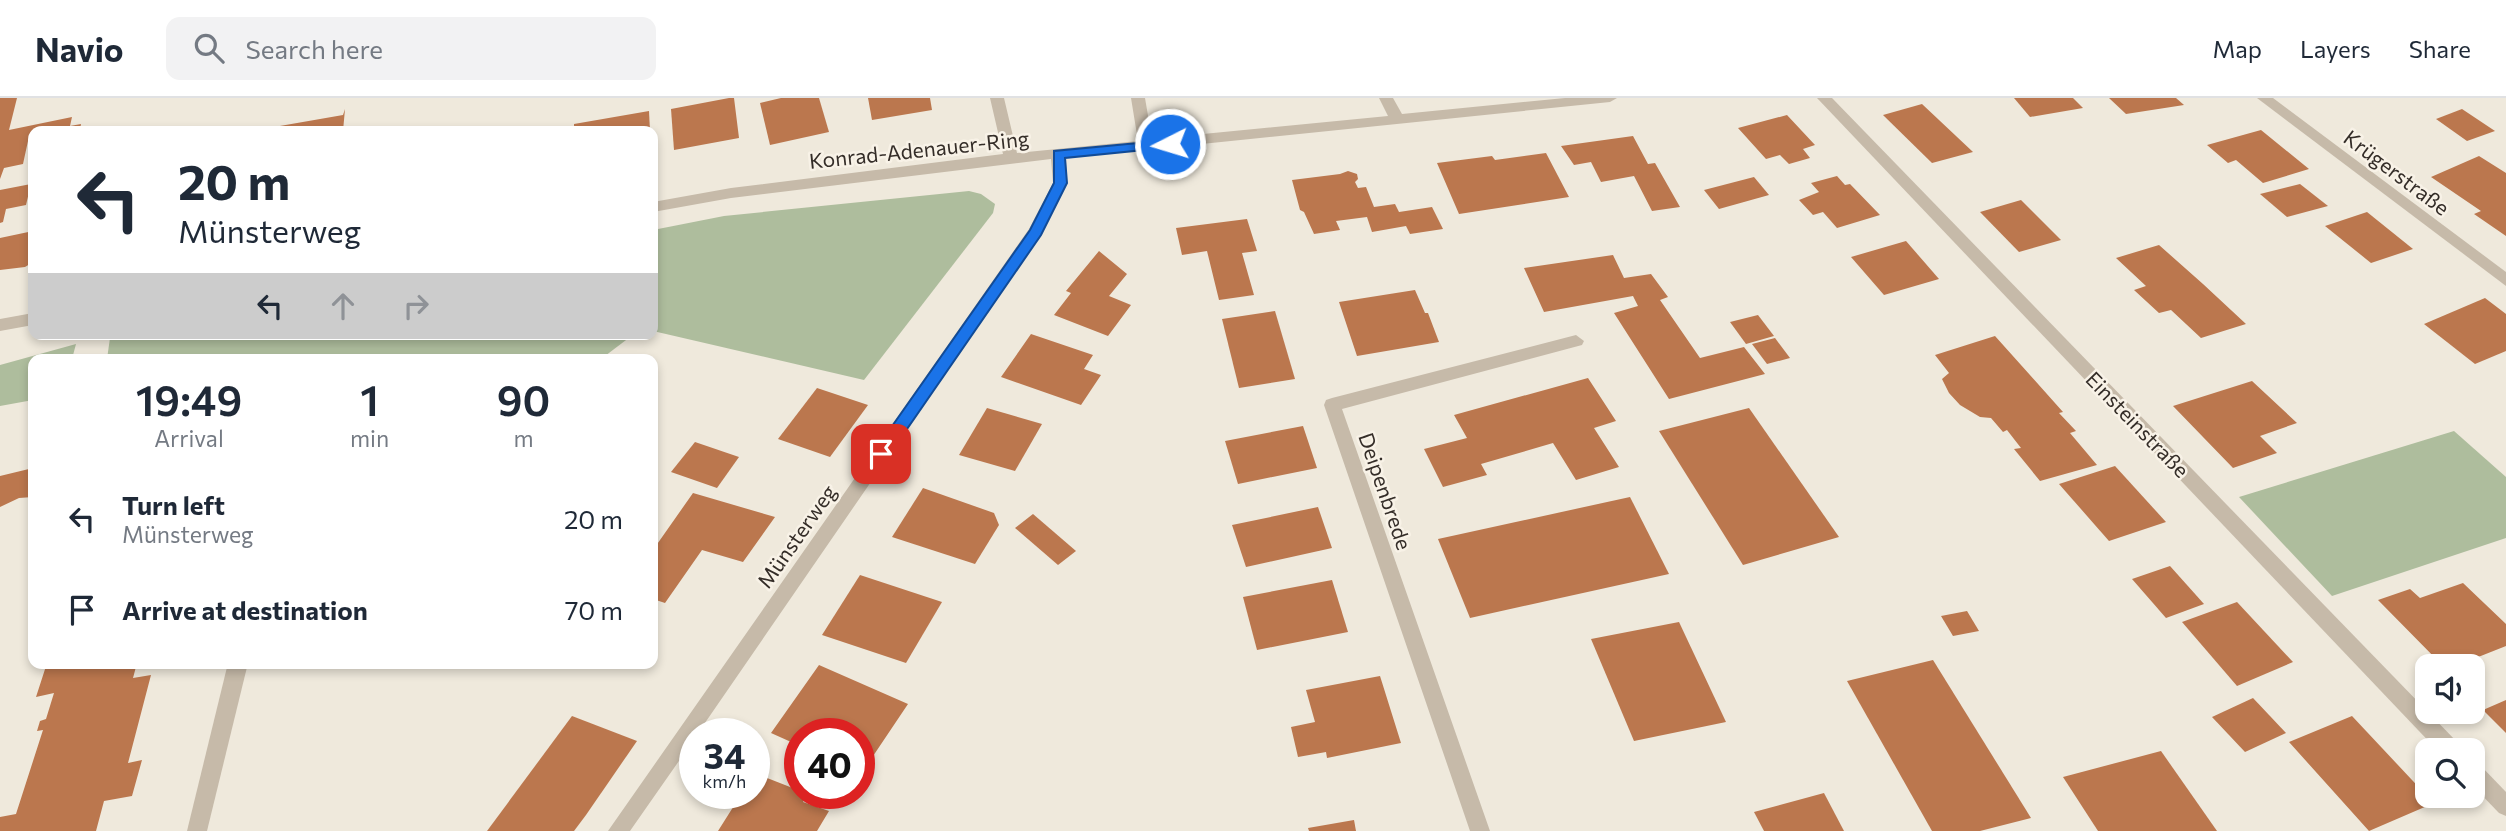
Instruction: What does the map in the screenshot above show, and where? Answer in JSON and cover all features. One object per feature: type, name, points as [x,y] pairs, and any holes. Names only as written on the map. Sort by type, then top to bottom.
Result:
[{"type":"street","points":[[997,98],[1011,159]]},
{"type":"street","points":[[1138,98],[1146,146]]},
{"type":"street","points":[[1386,98],[1398,121]]},
{"type":"street","name":"Konrad-Adenauer-Ring","points":[[658,206],[857,176],[1610,98]]},
{"type":"street","name":"Einsteinstraße","points":[[1824,98],[2439,738]]},
{"type":"street","name":"Krügerstraße","points":[[2264,98],[2506,280]]},
{"type":"street","name":"Münsterweg","points":[[618,831],[1036,232],[1060,183],[1058,154]]},
{"type":"street","points":[[0,324],[28,320]]},
{"type":"street","name":"Deipenbrede","points":[[1480,831],[1332,405],[1576,341]]},
{"type":"street","points":[[197,831],[237,669]]},
{"type":"street","points":[[2485,785],[2506,807]]},
{"type":"green space","points":[[969,191],[981,194],[995,204],[993,213],[864,380],[658,332],[658,229],[724,216]]},
{"type":"green space","points":[[110,340],[626,340],[608,354],[108,354]]},
{"type":"green space","points":[[76,344],[73,354],[40,354]]},
{"type":"green space","points":[[28,357],[28,401],[0,406],[0,365]]},
{"type":"green space","points":[[2454,431],[2506,477],[2506,538],[2332,596],[2239,497]]},
{"type":"building","points":[[0,98],[17,98],[9,130],[28,126],[28,141],[23,164],[4,168],[0,179]]},
{"type":"building","points":[[734,98],[739,138],[674,150],[671,109]]},
{"type":"building","points":[[781,98],[819,98],[829,132],[770,145],[760,103]]},
{"type":"building","points":[[868,98],[930,98],[932,110],[872,120]]},
{"type":"building","points":[[2014,98],[2073,98],[2083,108],[2030,117]]},
{"type":"building","points":[[2109,98],[2176,98],[2184,105],[2126,114]]},
{"type":"building","points":[[1922,104],[1973,152],[1932,163],[1883,115]]},
{"type":"building","points":[[345,109],[343,126],[280,126],[343,115]]},
{"type":"building","points":[[2462,109],[2495,131],[2467,141],[2436,119]]},
{"type":"building","points":[[649,111],[650,126],[574,124]]},
{"type":"building","points":[[1787,115],[1815,145],[1803,149],[1810,158],[1789,164],[1780,155],[1766,159],[1738,128]]},
{"type":"building","points":[[72,117],[70,126],[28,126]]},
{"type":"building","points":[[2261,130],[2309,169],[2263,183],[2236,160],[2228,163],[2207,145]]},
{"type":"building","points":[[1633,136],[1648,164],[1655,163],[1680,207],[1652,211],[1634,176],[1601,182],[1591,162],[1574,165],[1561,146]]},
{"type":"building","points":[[1546,153],[1569,197],[1459,214],[1437,163],[1492,156],[1495,160]]},
{"type":"building","points":[[2479,156],[2506,173],[2506,236],[2474,214],[2481,211],[2431,177]]},
{"type":"building","points":[[1348,171],[1357,174],[1358,179],[1355,182],[1358,188],[1366,187],[1374,207],[1395,204],[1399,212],[1432,207],[1443,229],[1410,234],[1406,226],[1372,232],[1367,217],[1336,221],[1340,230],[1314,234],[1304,212],[1300,210],[1292,180]]},
{"type":"building","points":[[1837,176],[1845,185],[1850,184],[1880,215],[1837,228],[1823,212],[1813,215],[1799,200],[1819,192],[1811,183]]},
{"type":"building","points":[[1754,177],[1769,195],[1719,209],[1704,190]]},
{"type":"building","points":[[2300,184],[2328,206],[2287,217],[2260,194]]},
{"type":"building","points":[[28,185],[26,205],[6,209],[3,222],[0,223],[0,190]]},
{"type":"building","points":[[2021,200],[2061,240],[2019,252],[1980,212]]},
{"type":"building","points":[[2367,212],[2413,249],[2371,263],[2325,226]]},
{"type":"building","points":[[1247,219],[1257,251],[1242,253],[1254,295],[1219,300],[1207,251],[1182,255],[1176,228]]},
{"type":"building","points":[[28,232],[28,265],[0,270],[0,238]]},
{"type":"building","points":[[1906,241],[1939,279],[1884,295],[1851,257]]},
{"type":"building","points":[[2159,245],[2246,324],[2201,338],[2171,310],[2159,313],[2134,290],[2146,286],[2116,258]]},
{"type":"building","points":[[1099,251],[1127,274],[1109,296],[1131,305],[1108,336],[1054,315],[1071,293],[1066,291]]},
{"type":"building","points":[[1613,255],[1624,278],[1651,274],[1668,297],[1660,300],[1700,358],[1744,347],[1765,374],[1669,399],[1614,313],[1638,306],[1633,296],[1544,312],[1524,268]]},
{"type":"building","points":[[1415,290],[1425,313],[1428,313],[1439,342],[1357,356],[1339,302]]},
{"type":"building","points":[[2485,298],[2506,314],[2506,351],[2475,364],[2424,324]]},
{"type":"building","points":[[1275,311],[1295,379],[1239,388],[1222,319]]},
{"type":"building","points":[[1758,315],[1774,336],[1746,344],[1730,322]]},
{"type":"building","points":[[1031,334],[1093,355],[1084,369],[1101,375],[1081,405],[1001,377]]},
{"type":"building","points":[[1995,336],[2063,412],[2059,413],[2076,431],[2070,433],[2097,465],[2040,481],[2014,449],[2021,448],[2007,430],[2003,432],[1991,418],[1980,417],[1960,405],[1949,393],[1942,379],[1949,373],[1935,355]]},
{"type":"building","points":[[1775,338],[1790,358],[1767,364],[1752,344]]},
{"type":"building","points":[[1588,378],[1616,421],[1594,428],[1619,467],[1576,480],[1553,443],[1481,464],[1487,475],[1443,487],[1424,449],[1467,438],[1454,415]]},
{"type":"building","points":[[2252,381],[2297,423],[2260,436],[2277,453],[2233,468],[2173,406]]},
{"type":"building","points":[[817,388],[868,405],[830,457],[778,439]]},
{"type":"building","points":[[987,408],[1042,424],[1015,471],[959,455]]},
{"type":"building","points":[[1749,408],[1839,537],[1743,565],[1659,431]]},
{"type":"building","points":[[1303,426],[1317,468],[1238,484],[1225,441]]},
{"type":"building","points":[[695,442],[739,457],[717,488],[671,472]]},
{"type":"building","points":[[2115,466],[2166,522],[2109,541],[2059,484]]},
{"type":"building","points":[[28,469],[28,497],[19,498],[0,507],[0,476]]},
{"type":"building","points":[[923,488],[994,513],[999,525],[975,564],[892,537]]},
{"type":"building","points":[[693,493],[775,517],[743,562],[702,550],[665,603],[658,601],[658,543]]},
{"type":"building","points":[[1630,497],[1669,574],[1470,618],[1438,539]]},
{"type":"building","points":[[1318,507],[1332,548],[1246,567],[1232,525]]},
{"type":"building","points":[[1033,514],[1076,551],[1058,565],[1015,528]]},
{"type":"building","points":[[2170,566],[2204,604],[2166,618],[2132,579]]},
{"type":"building","points":[[860,575],[942,602],[906,663],[822,635]]},
{"type":"building","points":[[1332,580],[1348,632],[1257,650],[1243,597]]},
{"type":"building","points":[[2463,583],[2506,624],[2506,646],[2485,654],[2431,654],[2378,600],[2410,589],[2420,598]]},
{"type":"building","points":[[2237,602],[2293,662],[2237,686],[2182,622]]},
{"type":"building","points":[[1967,611],[1979,631],[1953,636],[1941,616]]},
{"type":"building","points":[[1679,622],[1726,722],[1634,741],[1591,639]]},
{"type":"building","points":[[1933,660],[2031,818],[1980,831],[1932,831],[1847,681]]},
{"type":"building","points":[[819,665],[908,704],[875,753],[875,718],[784,718],[784,739],[771,733]]},
{"type":"building","points":[[45,669],[135,669],[133,678],[151,675],[128,763],[142,760],[132,796],[104,801],[96,831],[0,831],[0,817],[16,814],[43,730],[37,731],[40,721],[46,719],[54,693],[36,697]]},
{"type":"building","points":[[1380,676],[1401,743],[1327,758],[1326,752],[1298,757],[1291,727],[1315,722],[1306,690]]},
{"type":"building","points":[[2253,698],[2286,733],[2245,752],[2212,717]]},
{"type":"building","points":[[2506,700],[2506,733],[2485,712],[2485,709]]},
{"type":"building","points":[[572,716],[637,741],[586,815],[574,831],[487,831]]},
{"type":"building","points":[[2352,716],[2415,783],[2415,808],[2422,808],[2369,831],[2289,742]]},
{"type":"building","points":[[2161,751],[2217,831],[2098,831],[2063,777]]},
{"type":"building","points":[[770,779],[784,785],[784,809],[829,811],[817,831],[718,831],[732,809],[770,809]]},
{"type":"building","points":[[1824,793],[1844,831],[1764,831],[1754,812]]},
{"type":"building","points":[[1354,820],[1356,831],[1309,831],[1308,828]]},
{"type":"route","points":[[881,454],[1036,232],[1060,183],[1058,154],[1170,144]]}]
